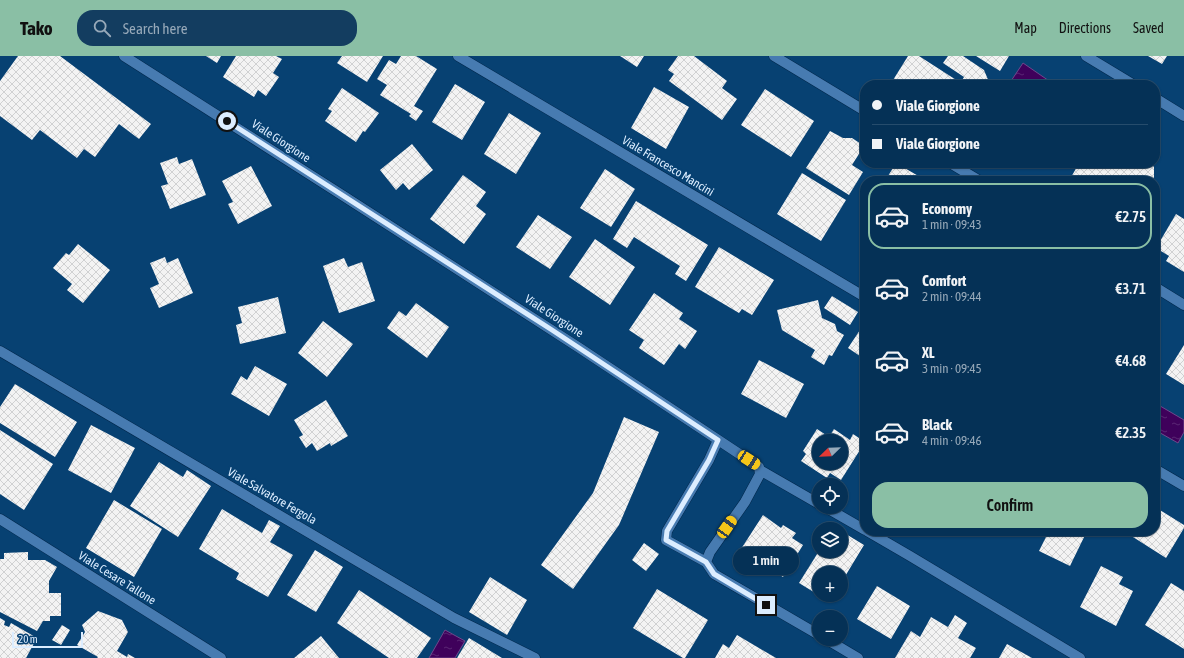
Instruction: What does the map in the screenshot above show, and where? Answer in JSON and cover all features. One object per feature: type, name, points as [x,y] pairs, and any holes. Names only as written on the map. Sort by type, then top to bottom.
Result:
[{"type":"street","name":"Viale Giorgione","points":[[124,56],[388,224],[571,343],[759,466],[760,470],[812,500]]},
{"type":"street","name":"Viale Francesco Mancini","points":[[458,56],[860,295]]},
{"type":"street","points":[[774,56],[860,108]]},
{"type":"street","points":[[1086,56],[1126,80]]},
{"type":"street","points":[[1160,101],[1184,116]]},
{"type":"street","points":[[958,168],[972,176]]},
{"type":"street","points":[[1160,291],[1184,305]]},
{"type":"street","name":"Viale Salvatore Fergola","points":[[0,351],[454,618],[535,658]]},
{"type":"street","points":[[718,440],[709,460],[667,531],[666,540],[706,562],[714,574],[812,631]]},
{"type":"street","points":[[706,562],[710,552],[745,502],[760,474],[760,470]]},
{"type":"street","points":[[1160,472],[1184,486]]},
{"type":"street","points":[[837,514],[860,527]]},
{"type":"street","name":"Viale Cesare Tallone","points":[[0,519],[221,658]]},
{"type":"street","points":[[876,536],[1080,658]]},
{"type":"street","points":[[838,646],[858,658]]},
{"type":"water","points":[[1023,63],[1048,80],[1012,80]]},
{"type":"water","points":[[1160,406],[1184,420],[1184,432],[1178,443],[1160,433]]},
{"type":"water","points":[[445,630],[465,641],[455,658],[429,658]]},
{"type":"building","points":[[18,56],[60,56],[151,124],[139,139],[119,124],[95,157],[84,149],[77,158],[40,130],[32,140],[0,116],[0,81]]},
{"type":"building","points":[[206,56],[221,56],[217,63]]},
{"type":"building","points":[[236,56],[276,56],[282,59],[273,73],[279,77],[266,96],[258,90],[254,97],[223,77]]},
{"type":"building","points":[[342,56],[383,56],[367,82],[337,63]]},
{"type":"building","points":[[401,56],[416,56],[437,69],[414,106],[423,111],[416,121],[409,116],[411,114],[380,95],[387,85],[377,79],[389,60],[396,64]]},
{"type":"building","points":[[620,56],[644,56],[637,67]]},
{"type":"building","points":[[678,56],[694,56],[727,81],[722,88],[737,99],[722,120],[669,81],[674,74],[668,70]]},
{"type":"building","points":[[908,56],[919,56],[956,80],[893,80]]},
{"type":"building","points":[[948,56],[963,56],[984,70],[988,80],[962,80],[964,77],[943,63]]},
{"type":"building","points":[[976,56],[1009,56],[1000,71]]},
{"type":"building","points":[[1148,56],[1167,56],[1162,64]]},
{"type":"building","points":[[455,84],[485,102],[462,140],[432,122]]},
{"type":"building","points":[[654,87],[689,107],[666,149],[631,128]]},
{"type":"building","points":[[342,88],[379,113],[365,132],[363,131],[356,142],[325,121],[332,111],[328,109]]},
{"type":"building","points":[[765,89],[814,121],[791,157],[741,125]]},
{"type":"building","points":[[509,113],[541,133],[516,174],[484,154]]},
{"type":"building","points":[[830,131],[843,138],[852,138],[860,143],[860,152],[852,165],[863,172],[849,195],[806,168]]},
{"type":"building","points":[[412,144],[433,170],[409,190],[403,183],[396,190],[380,170]]},
{"type":"building","points":[[177,157],[179,164],[192,159],[206,195],[170,209],[161,186],[168,184],[160,163]]},
{"type":"building","points":[[251,166],[272,206],[238,224],[228,204],[233,202],[222,181]]},
{"type":"building","points":[[893,168],[905,168],[918,176],[888,176]]},
{"type":"building","points":[[1076,168],[1154,168],[1154,176],[1072,176]]},
{"type":"building","points":[[605,169],[635,189],[611,227],[580,208]]},
{"type":"building","points":[[802,173],[846,200],[821,241],[777,214]]},
{"type":"building","points":[[463,175],[486,192],[476,206],[486,214],[464,244],[430,219]]},
{"type":"building","points":[[636,201],[708,245],[686,281],[675,274],[680,266],[634,237],[627,248],[613,239]]},
{"type":"building","points":[[1176,214],[1184,219],[1184,272],[1166,261],[1169,256],[1160,250],[1160,241]]},
{"type":"building","points":[[538,215],[572,237],[550,269],[516,247]]},
{"type":"building","points":[[595,239],[635,267],[610,305],[569,277]]},
{"type":"building","points":[[78,244],[110,270],[83,303],[67,290],[72,284],[53,268],[66,253],[69,255]]},
{"type":"building","points":[[719,247],[774,280],[752,315],[742,309],[739,313],[695,287]]},
{"type":"building","points":[[165,257],[167,263],[178,258],[193,293],[159,308],[150,288],[159,284],[150,263]]},
{"type":"building","points":[[344,258],[348,267],[362,262],[375,301],[339,313],[323,266]]},
{"type":"building","points":[[654,293],[683,313],[679,319],[697,331],[685,349],[679,344],[664,365],[639,348],[644,340],[629,330]]},
{"type":"building","points":[[832,296],[858,312],[850,325],[824,308]]},
{"type":"building","points":[[278,297],[286,333],[240,344],[236,325],[242,323],[238,307]]},
{"type":"building","points":[[818,300],[822,318],[835,324],[837,331],[844,335],[832,356],[829,355],[824,365],[811,357],[815,350],[782,330],[777,310]]},
{"type":"building","points":[[416,303],[449,327],[427,358],[387,328],[399,311],[406,316]]},
{"type":"building","points":[[323,321],[353,344],[327,377],[298,353]]},
{"type":"building","points":[[860,330],[860,356],[848,348]]},
{"type":"building","points":[[1184,345],[1184,385],[1166,374]]},
{"type":"building","points":[[759,360],[804,384],[786,418],[741,394]]},
{"type":"building","points":[[255,366],[287,384],[269,416],[231,394],[241,376],[247,380]]},
{"type":"building","points":[[15,384],[77,422],[55,457],[0,423],[0,407]]},
{"type":"building","points":[[326,400],[348,436],[331,446],[330,443],[317,451],[312,443],[306,448],[299,437],[303,435],[294,420]]},
{"type":"building","points":[[624,417],[659,432],[619,525],[573,589],[541,565],[593,493]]},
{"type":"building","points":[[91,425],[135,448],[111,493],[68,470]]},
{"type":"building","points":[[817,429],[824,434],[814,434]]},
{"type":"building","points":[[834,429],[841,434],[831,434]]},
{"type":"building","points":[[0,430],[53,464],[24,510],[0,494]]},
{"type":"building","points":[[853,434],[860,439],[860,450],[848,469],[848,439],[850,440]]},
{"type":"building","points":[[812,437],[812,468],[801,461],[806,454],[803,451]]},
{"type":"building","points":[[159,462],[183,477],[187,470],[211,486],[178,537],[130,506]]},
{"type":"building","points":[[815,470],[847,470],[842,478],[838,478],[830,473],[827,478]]},
{"type":"building","points":[[114,500],[162,529],[134,577],[86,548]]},
{"type":"building","points":[[222,509],[262,533],[269,520],[280,526],[270,542],[293,555],[268,597],[236,579],[239,573],[199,549]]},
{"type":"building","points":[[1160,510],[1184,525],[1184,528],[1166,558],[1133,537],[1160,536]]},
{"type":"building","points":[[763,515],[781,528],[783,525],[796,533],[792,538],[803,545],[783,577],[741,549]]},
{"type":"building","points":[[848,535],[864,545],[848,571],[848,566],[812,566],[812,591],[799,583],[815,558],[848,558]]},
{"type":"building","points":[[1046,536],[1085,536],[1070,566],[1039,551]]},
{"type":"building","points":[[644,543],[659,554],[646,571],[632,560]]},
{"type":"building","points":[[315,550],[343,567],[316,612],[287,595]]},
{"type":"building","points":[[28,552],[28,560],[45,560],[57,567],[49,581],[49,593],[61,593],[61,616],[50,616],[50,621],[43,621],[37,631],[0,612],[0,559],[4,559],[4,553]]},
{"type":"building","points":[[1101,566],[1123,577],[1119,584],[1133,591],[1116,626],[1080,607]]},
{"type":"building","points":[[490,577],[527,600],[507,635],[469,612]]},
{"type":"building","points":[[1171,583],[1184,591],[1184,649],[1145,625]]},
{"type":"building","points":[[877,586],[910,606],[891,639],[857,619]]},
{"type":"building","points":[[657,589],[708,620],[685,658],[633,628]]},
{"type":"building","points":[[359,590],[431,638],[417,658],[389,658],[337,623]]},
{"type":"building","points":[[98,611],[122,620],[128,632],[117,651],[127,657],[128,654],[135,658],[97,658],[98,657],[77,645],[85,632],[82,625]]},
{"type":"building","points":[[955,615],[967,623],[958,638],[976,648],[970,658],[895,658],[911,631],[920,637],[931,617],[948,627]]},
{"type":"building","points":[[0,618],[5,621],[4,625],[9,627],[11,623],[37,638],[26,658],[0,658]]},
{"type":"building","points":[[62,625],[70,630],[61,645],[52,640]]},
{"type":"building","points":[[737,635],[776,658],[715,658],[723,644],[729,648]]},
{"type":"building","points":[[321,636],[339,658],[294,658]]},
{"type":"building","points":[[469,638],[502,658],[457,658]]},
{"type":"building","points":[[1007,644],[1032,658],[999,658]]},
{"type":"route","points":[[227,121],[552,330],[718,440],[709,460],[667,531],[666,540],[706,562],[714,574],[766,605]]}]
